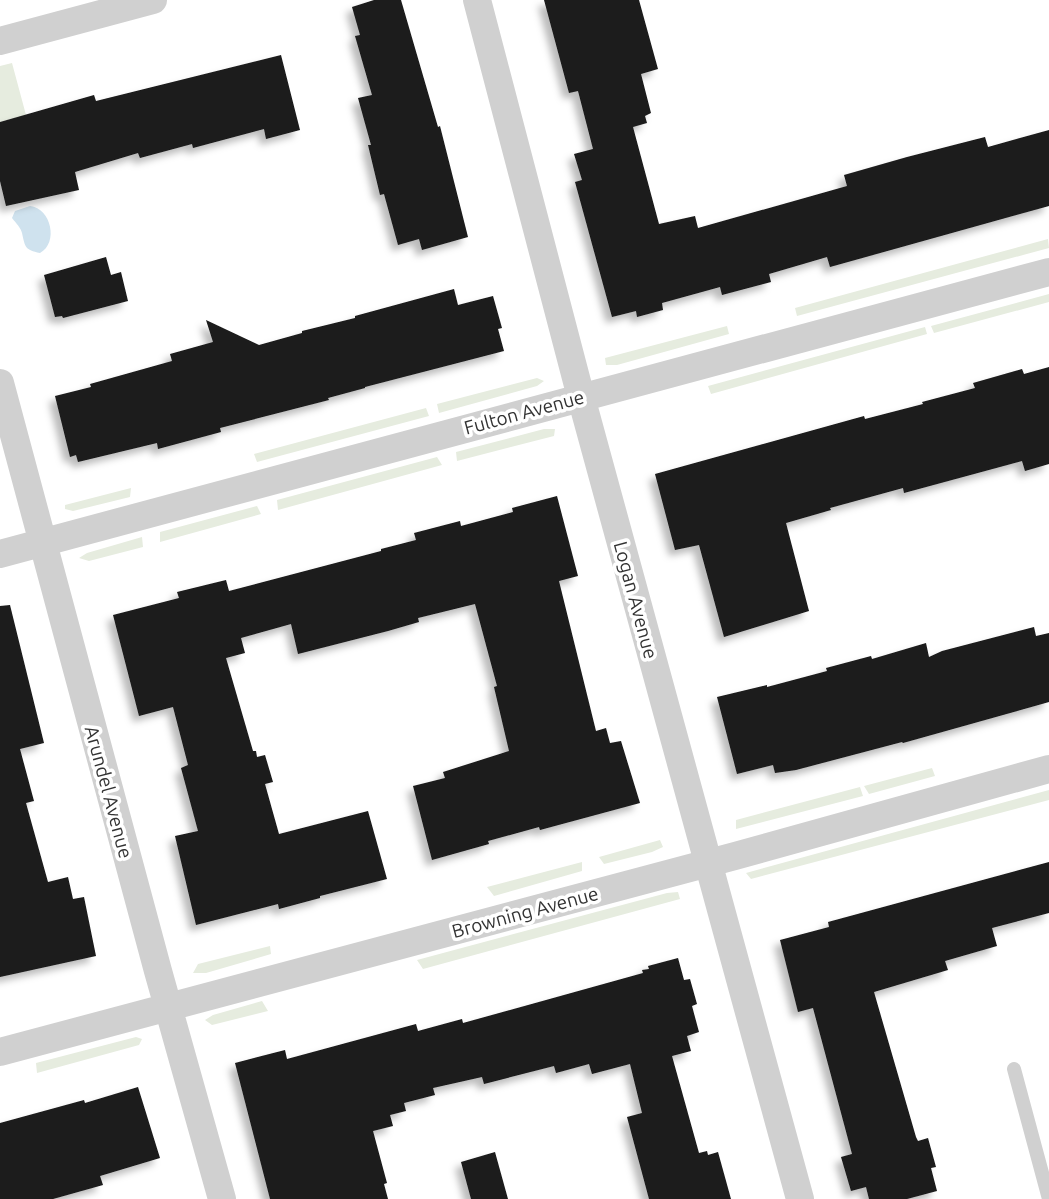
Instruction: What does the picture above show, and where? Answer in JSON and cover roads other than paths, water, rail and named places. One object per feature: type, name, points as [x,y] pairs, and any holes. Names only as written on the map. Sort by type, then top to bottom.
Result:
[{"type":"street","points":[[0,41],[153,0]]},
{"type":"street","name":"Logan Avenue","points":[[477,0],[581,397],[800,1199]]},
{"type":"street","name":"Fulton Avenue","points":[[0,554],[1049,272]]},
{"type":"street","name":"Arundel Avenue","points":[[0,383],[222,1199]]},
{"type":"street","name":"Browning Avenue","points":[[0,1052],[709,863],[1049,769]]},
{"type":"lane","points":[[1014,1069],[1049,1199]]},
{"type":"water","points":[[30,206],[43,213],[50,227],[49,242],[40,253],[27,247],[21,229],[12,218],[15,211]]}]
